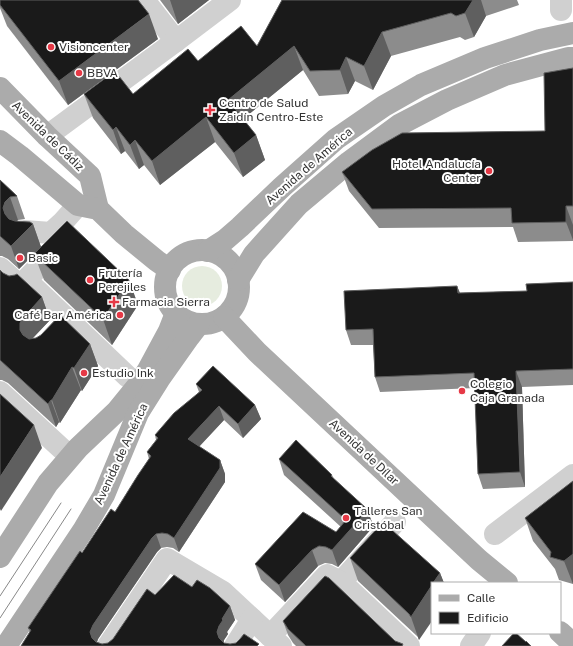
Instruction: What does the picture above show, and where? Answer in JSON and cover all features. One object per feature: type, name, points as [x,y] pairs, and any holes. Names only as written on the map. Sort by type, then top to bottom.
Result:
[{"type":"main road","name":"Avenida de América","points":[[208,250],[225,240],[240,227],[282,186],[336,139],[384,106],[421,84],[485,58],[540,40],[573,33]]},
{"type":"main road","name":"Avenida de América","points":[[238,280],[254,254],[299,204],[349,162],[399,126],[447,100],[505,76],[568,58],[573,58]]},
{"type":"main road","name":"Avenida de Cádiz","points":[[0,88],[47,136],[90,176],[88,207]]},
{"type":"main road","points":[[0,142],[170,270]]},
{"type":"main road","points":[[201,250],[208,250],[215,252],[228,260],[236,273],[239,290],[237,299],[232,309],[224,317],[211,323],[199,324],[187,321],[176,313],[168,302],[165,286],[166,278],[174,263],[186,254],[201,250]]},
{"type":"main road","name":"Avenida de América","points":[[3,544],[48,483],[78,448],[117,411],[139,384],[169,330],[176,313]]},
{"type":"main road","name":"Avenida de Dílar","points":[[224,317],[257,352],[479,560],[506,582]]},
{"type":"main road","name":"Avenida de América","points":[[6,646],[104,495],[138,413],[160,378],[199,324]]},
{"type":"main road","points":[[561,633],[573,644]]},
{"type":"street","points":[[144,0],[176,41]]},
{"type":"street","points":[[47,136],[230,0]]},
{"type":"street","points":[[24,231],[51,233],[62,223],[88,207]]},
{"type":"street","points":[[0,268],[20,286],[72,233]]},
{"type":"street","points":[[26,280],[61,327],[128,377]]},
{"type":"street","points":[[0,392],[62,449]]},
{"type":"street","points":[[495,534],[573,475]]},
{"type":"street","points":[[341,582],[395,522]]},
{"type":"street","points":[[108,646],[167,559],[224,592],[275,641],[327,575],[341,582],[409,646]]},
{"type":"street","points":[[235,646],[252,619]]},
{"type":"street","points":[[471,646],[479,634]]},
{"type":"shaded area","points":[[206,266],[213,269],[219,275],[222,286],[221,294],[213,303],[206,306],[198,306],[191,303],[183,294],[182,282],[185,275],[194,267]]},
{"type":"building","points":[[0,0],[138,0],[149,14],[59,81],[0,5]]},
{"type":"building","points":[[282,0],[473,0],[465,13],[456,16],[451,13],[382,32],[364,66],[346,57],[340,70],[310,71],[294,46],[228,100],[256,135],[234,153],[206,117],[152,161],[135,140],[130,145],[116,127],[113,130],[84,94],[115,71],[133,94],[188,49],[198,61],[241,26],[257,46]]},
{"type":"building","points":[[573,68],[573,206],[566,206],[566,222],[512,223],[511,208],[372,209],[342,172],[372,150],[402,133],[545,131],[544,73]]},
{"type":"building","points":[[0,180],[17,196],[10,197],[5,202],[3,208],[5,214],[9,219],[30,222],[33,224],[11,246],[0,236]]},
{"type":"building","points":[[67,221],[129,280],[103,319],[34,254]]},
{"type":"building","points":[[0,270],[9,276],[17,274],[42,297],[20,323],[20,330],[23,335],[29,339],[36,338],[41,335],[60,315],[90,344],[74,368],[72,367],[48,404],[0,360]]},
{"type":"building","points":[[573,282],[573,369],[516,371],[520,472],[478,474],[474,373],[375,377],[373,329],[346,330],[344,291],[457,286],[458,293],[527,291],[526,284]]},
{"type":"building","points":[[213,366],[255,405],[238,424],[219,406],[188,439],[220,460],[220,468],[174,538],[168,534],[162,533],[156,534],[152,538],[93,625],[90,632],[92,638],[96,642],[102,644],[108,643],[113,639],[147,589],[155,595],[174,575],[192,587],[197,580],[210,588],[230,606],[222,619],[223,620],[217,632],[219,638],[224,643],[236,643],[244,634],[259,644],[257,646],[21,646],[31,630],[28,628],[80,551],[82,553],[111,509],[115,512],[151,456],[147,452],[158,438],[155,435],[174,413],[202,390],[196,384]]},
{"type":"building","points":[[0,394],[34,425],[0,477]]},
{"type":"building","points":[[296,440],[332,475],[331,476],[367,509],[332,550],[319,546],[312,550],[279,585],[255,564],[303,512],[336,532],[346,520],[279,459]]},
{"type":"building","points":[[573,481],[573,554],[564,561],[550,557],[551,552],[525,518]]},
{"type":"building","points":[[383,522],[440,573],[434,582],[431,582],[431,587],[411,617],[350,558]]},
{"type":"building","points":[[325,576],[329,578],[395,641],[403,644],[402,646],[306,646],[288,629],[283,621]]},
{"type":"building","points":[[513,634],[517,634],[531,646],[502,646]]},
{"type":"tram line","points":[[0,596],[61,503]]},
{"type":"tram line","points":[[0,618],[71,509]]},
{"type":"place","name":"Visioncenter","points":[[51,47]]},
{"type":"place","name":"BBVA","points":[[79,73]]},
{"type":"place","name":"Centro de Salud Zaidín Centro-Este","points":[[210,110]]},
{"type":"place","name":"Hotel Andalucía Center","points":[[489,171]]},
{"type":"place","name":"Basic","points":[[20,258]]},
{"type":"place","name":"Frutería Perejiles","points":[[90,280]]},
{"type":"place","name":"Farmacia Sierra","points":[[114,302]]},
{"type":"place","name":"Café Bar América","points":[[120,315]]},
{"type":"place","name":"Estudio Ink","points":[[84,373]]},
{"type":"place","name":"Colegio Caja Granada","points":[[462,391]]},
{"type":"place","name":"Talleres San Cristóbal","points":[[346,518]]}]
